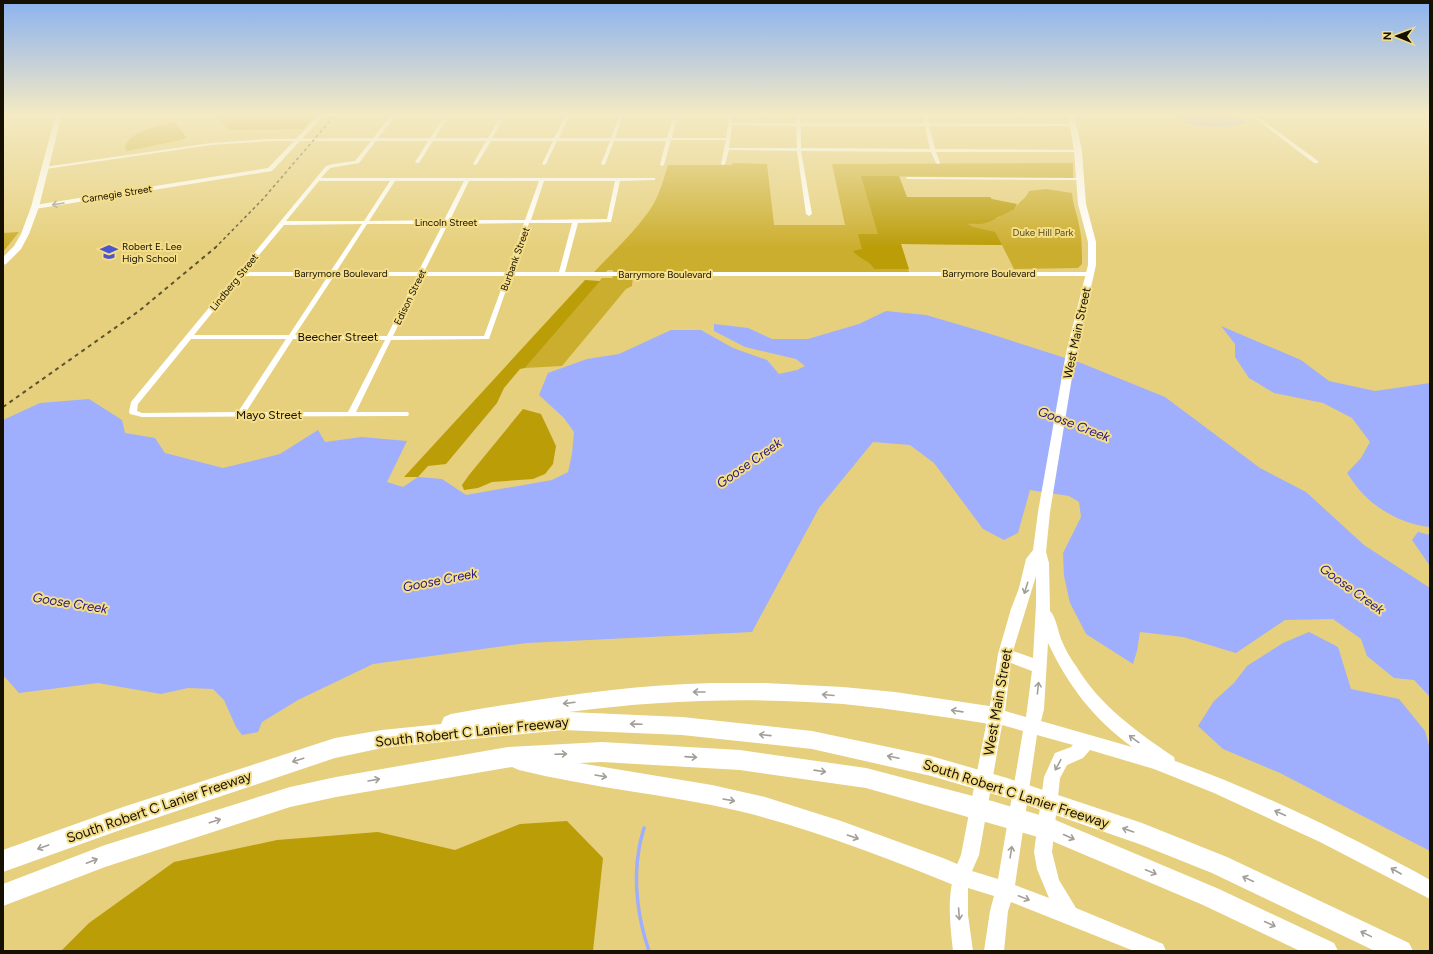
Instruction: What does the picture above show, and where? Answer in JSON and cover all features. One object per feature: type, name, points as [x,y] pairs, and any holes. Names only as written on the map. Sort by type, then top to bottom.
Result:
[{"type":"highway","points":[[382,740],[436,726],[567,703],[686,692],[759,691],[826,694],[895,701],[996,716]]},
{"type":"highway","name":"South Robert C Lanier Freeway","points":[[3,861],[123,818],[335,748],[382,740],[562,721],[674,726],[812,740],[931,766],[1013,790],[1142,834],[1219,865],[1401,951]]},
{"type":"highway","name":"South Robert C Lanier Freeway","points":[[3,895],[120,852],[290,797],[336,787],[508,757],[602,752],[740,760],[866,778],[1052,830],[1211,897],[1326,951]]},
{"type":"highway","points":[[508,757],[553,769],[737,801],[784,813],[943,869],[961,877]]},
{"type":"main road","points":[[3,262],[21,242],[35,207],[48,159]]},
{"type":"main road","name":"West Main Street","points":[[994,951],[1028,742],[1036,709],[1043,605],[1042,563],[1039,552],[1044,512],[1077,321],[1090,274],[1092,242],[1082,204],[1079,159]]},
{"type":"main road","name":"West Main Street","points":[[963,951],[958,892],[961,877],[970,855],[996,716],[1005,654],[1018,609],[1026,588],[1033,559],[1039,552]]},
{"type":"main road","points":[[1043,605],[1058,647],[1077,682],[1100,710],[1123,730],[1177,770]]},
{"type":"main road","points":[[1005,654],[1040,667]]},
{"type":"main road","points":[[996,716],[1087,741],[1177,770],[1218,786],[1327,835],[1377,860],[1430,890]]},
{"type":"main road","points":[[1070,916],[1051,884],[1046,869],[1043,852],[1052,777],[1061,759],[1077,753],[1087,741]]},
{"type":"main road","points":[[961,877],[1005,890],[1156,951]]},
{"type":"street","points":[[46,168],[111,159]]},
{"type":"street","name":"Carnegie Street","points":[[35,207],[270,170],[281,159]]},
{"type":"street","name":"Lindberg Street","points":[[133,412],[134,404],[330,165],[358,162],[361,159]]},
{"type":"street","points":[[417,162],[419,159]]},
{"type":"street","points":[[476,164],[479,159]]},
{"type":"street","points":[[544,164],[547,159]]},
{"type":"street","points":[[603,164],[605,159]]},
{"type":"street","points":[[662,165],[664,159]]},
{"type":"street","points":[[723,164],[724,159]]},
{"type":"street","points":[[800,159],[809,214]]},
{"type":"street","points":[[936,159],[938,163]]},
{"type":"street","points":[[1311,159],[1316,162]]},
{"type":"street","points":[[908,178],[1080,179]]},
{"type":"street","name":"Burbank Street","points":[[487,338],[529,222],[542,179]]},
{"type":"street","name":"Lincoln Street","points":[[282,223],[609,222],[618,179]]},
{"type":"street","points":[[318,180],[653,179]]},
{"type":"street","points":[[240,415],[393,180]]},
{"type":"street","name":"Edison Street","points":[[351,414],[467,180]]},
{"type":"street","points":[[562,274],[575,222]]},
{"type":"street","name":"Barrymore Boulevard","points":[[241,274],[1090,274]]},
{"type":"street","name":"Beecher Street","points":[[188,337],[487,338]]},
{"type":"street","name":"Mayo Street","points":[[133,412],[142,415],[405,414]]},
{"type":"green space","name":"Duke Hill Park","points":[[733,163],[767,164],[774,225],[845,225],[832,164],[1073,163],[1073,178],[861,176],[954,221],[998,218],[1005,212],[1014,210],[1029,191],[1046,189],[1072,193],[1081,235],[1082,264],[1078,268],[1014,269],[1002,245],[901,244],[909,272],[614,272],[612,270],[608,270],[606,272],[594,272],[625,240],[647,214],[658,196],[668,165],[732,165]]},
{"type":"green space","points":[[19,232],[3,252],[3,233]]},
{"type":"green space","points":[[613,276],[633,276],[632,286],[626,289],[562,366],[525,368],[602,278],[612,278]]},
{"type":"shaded area","points":[[861,176],[899,176],[907,197],[990,197],[992,199],[1017,204],[1014,210],[989,222],[981,224],[968,224],[973,227],[995,232],[1002,245],[901,244],[909,269],[874,269],[853,251],[862,249],[858,234],[878,234]]},
{"type":"shaded area","points":[[585,280],[600,281],[525,368],[520,369],[504,388],[497,403],[446,464],[428,466],[418,477],[404,477]]},
{"type":"shaded area","points":[[523,409],[541,414],[556,446],[553,464],[545,474],[533,479],[492,482],[478,488],[464,490],[462,485],[469,475]]},
{"type":"shaded area","points":[[567,821],[603,858],[593,951],[61,951],[89,923],[174,862],[277,840],[378,832],[455,850],[520,824]]},
{"type":"water","name":"Goose Creek","points":[[886,311],[926,315],[984,332],[1081,363],[1165,397],[1260,468],[1306,492],[1364,545],[1430,588],[1430,697],[1414,680],[1394,678],[1367,656],[1361,639],[1333,619],[1285,620],[1236,653],[1183,637],[1140,632],[1133,664],[1086,634],[1070,603],[1064,576],[1063,553],[1081,517],[1079,502],[1069,496],[1030,490],[1018,533],[1004,540],[983,529],[934,463],[910,445],[873,442],[819,508],[752,632],[527,643],[373,664],[298,700],[262,722],[258,732],[242,735],[236,727],[224,700],[213,689],[188,688],[161,694],[98,683],[19,693],[3,675],[3,420],[40,403],[89,399],[122,420],[125,433],[155,438],[165,453],[223,468],[280,454],[318,430],[325,442],[362,437],[407,441],[387,482],[403,487],[418,477],[442,479],[466,495],[552,480],[568,472],[572,454],[574,432],[564,418],[539,395],[548,373],[587,359],[619,354],[671,330],[701,330],[733,348],[767,360],[779,374],[797,370],[805,366],[796,359],[745,347],[714,331],[714,324],[748,328],[772,339],[808,339],[859,324]]},
{"type":"water","points":[[1221,326],[1301,360],[1329,381],[1375,391],[1430,383],[1430,527],[1412,524],[1394,517],[1378,507],[1364,495],[1347,473],[1361,458],[1370,442],[1352,418],[1323,403],[1274,393],[1249,378],[1235,357],[1235,344]]},
{"type":"water","points":[[1418,532],[1430,535],[1430,566],[1412,540]]},
{"type":"water","points":[[1309,632],[1338,647],[1351,689],[1399,699],[1425,731],[1430,749],[1430,851],[1280,773],[1223,749],[1198,726],[1214,701],[1234,683],[1247,666],[1283,643]]},
{"type":"waterway","points":[[644,828],[636,874],[639,913],[649,951]]},
{"type":"railway","points":[[216,247],[263,199],[298,159]]},
{"type":"railway","points":[[3,407],[139,311],[216,247]]},
{"type":"place","name":"Robert E. Lee High School","points":[[109,252]]}]
